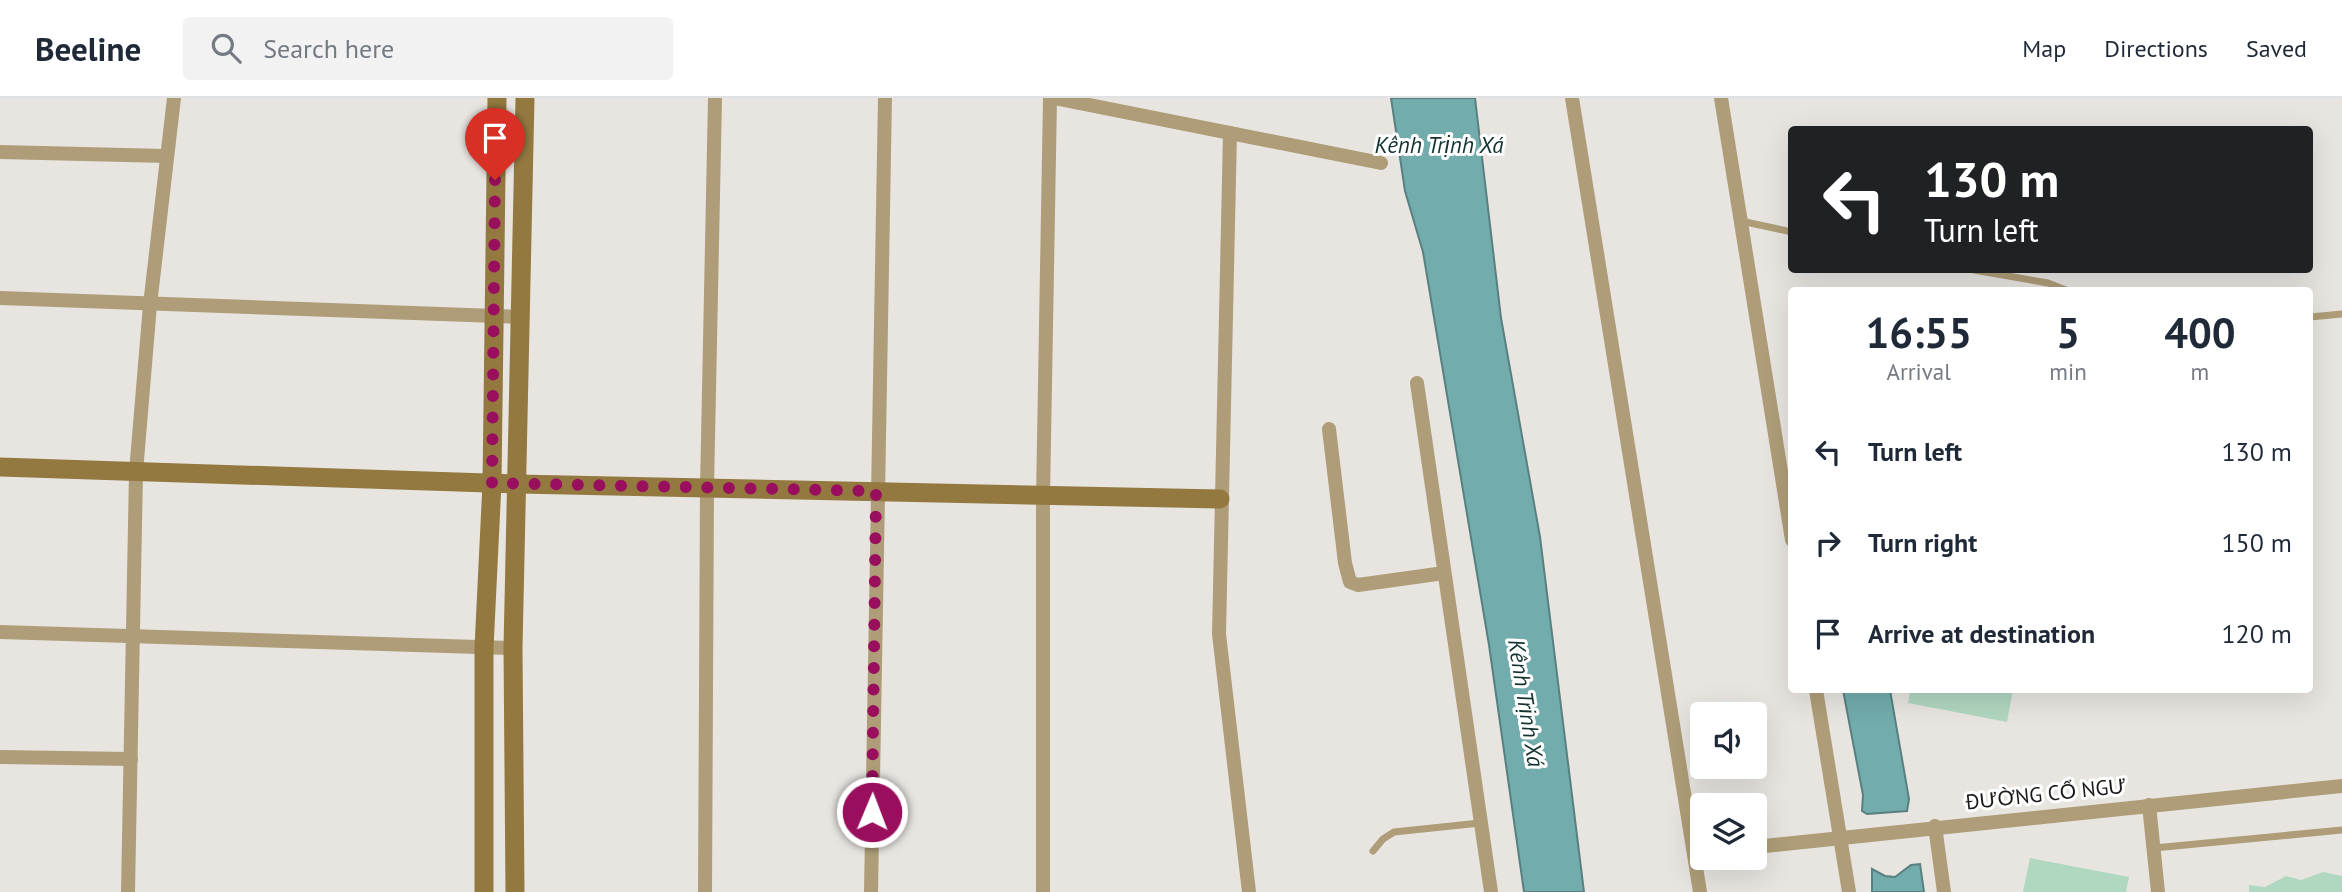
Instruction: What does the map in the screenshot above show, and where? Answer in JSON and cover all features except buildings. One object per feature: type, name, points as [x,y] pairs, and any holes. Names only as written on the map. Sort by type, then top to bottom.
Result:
[{"type":"street","points":[[128,892],[136,472],[150,305],[174,98]]},
{"type":"street","points":[[484,892],[484,648],[492,483],[492,317],[497,98]]},
{"type":"street","points":[[515,892],[513,648],[519,484],[525,98]]},
{"type":"street","points":[[705,892],[707,488],[715,98]]},
{"type":"street","points":[[871,892],[885,98]]},
{"type":"street","points":[[1044,892],[1043,498],[1052,98],[1381,163]]},
{"type":"street","points":[[1572,98],[1690,800]]},
{"type":"street","points":[[1721,98],[1788,515]]},
{"type":"street","points":[[1230,133],[1219,634],[1249,892]]},
{"type":"street","points":[[0,152],[167,156]]},
{"type":"street","points":[[0,298],[521,317]]},
{"type":"street","points":[[1417,383],[1491,892]]},
{"type":"street","points":[[1329,429],[1345,563],[1350,582],[1358,585],[1444,573]]},
{"type":"street","points":[[0,467],[1043,498],[1220,499]]},
{"type":"street","points":[[0,632],[513,648]]},
{"type":"street","points":[[1816,693],[1849,892]]},
{"type":"street","points":[[0,757],[131,759]]},
{"type":"street","name":"ĐƯỜNG CỔ NGƯ","points":[[1767,845],[2342,786]]},
{"type":"street","points":[[2149,805],[2158,892]]},
{"type":"street","points":[[1935,827],[1944,892]]},
{"type":"street","points":[[1699,870],[1700,892]]},
{"type":"lane","points":[[1741,221],[1788,231]]},
{"type":"lane","points":[[1991,273],[2058,287]]},
{"type":"lane","points":[[2313,317],[2342,314]]},
{"type":"lane","points":[[1373,851],[1383,839],[1394,832],[1481,823]]},
{"type":"lane","points":[[2153,848],[2342,830]]},
{"type":"green space","points":[[1910,693],[2012,693],[2007,722],[1908,703]]},
{"type":"green space","points":[[2030,858],[2129,877],[2126,892],[2023,892]]},
{"type":"green space","points":[[2323,872],[2342,876],[2342,892],[2249,892],[2249,885],[2265,887],[2286,876],[2301,880]]},
{"type":"water","name":"Kênh Trịnh Xá","points":[[1391,98],[1475,98],[1501,318],[1540,537],[1584,892],[1524,892],[1489,645],[1423,252],[1405,191]]},
{"type":"water","points":[[1844,693],[1891,693],[1909,799],[1907,811],[1867,814],[1862,811],[1863,795]]},
{"type":"water","points":[[1920,864],[1924,892],[1872,892],[1872,869],[1885,876],[1895,877],[1911,865]]},
{"type":"route","points":[[495,180],[492,483],[876,491],[872,812]]}]
